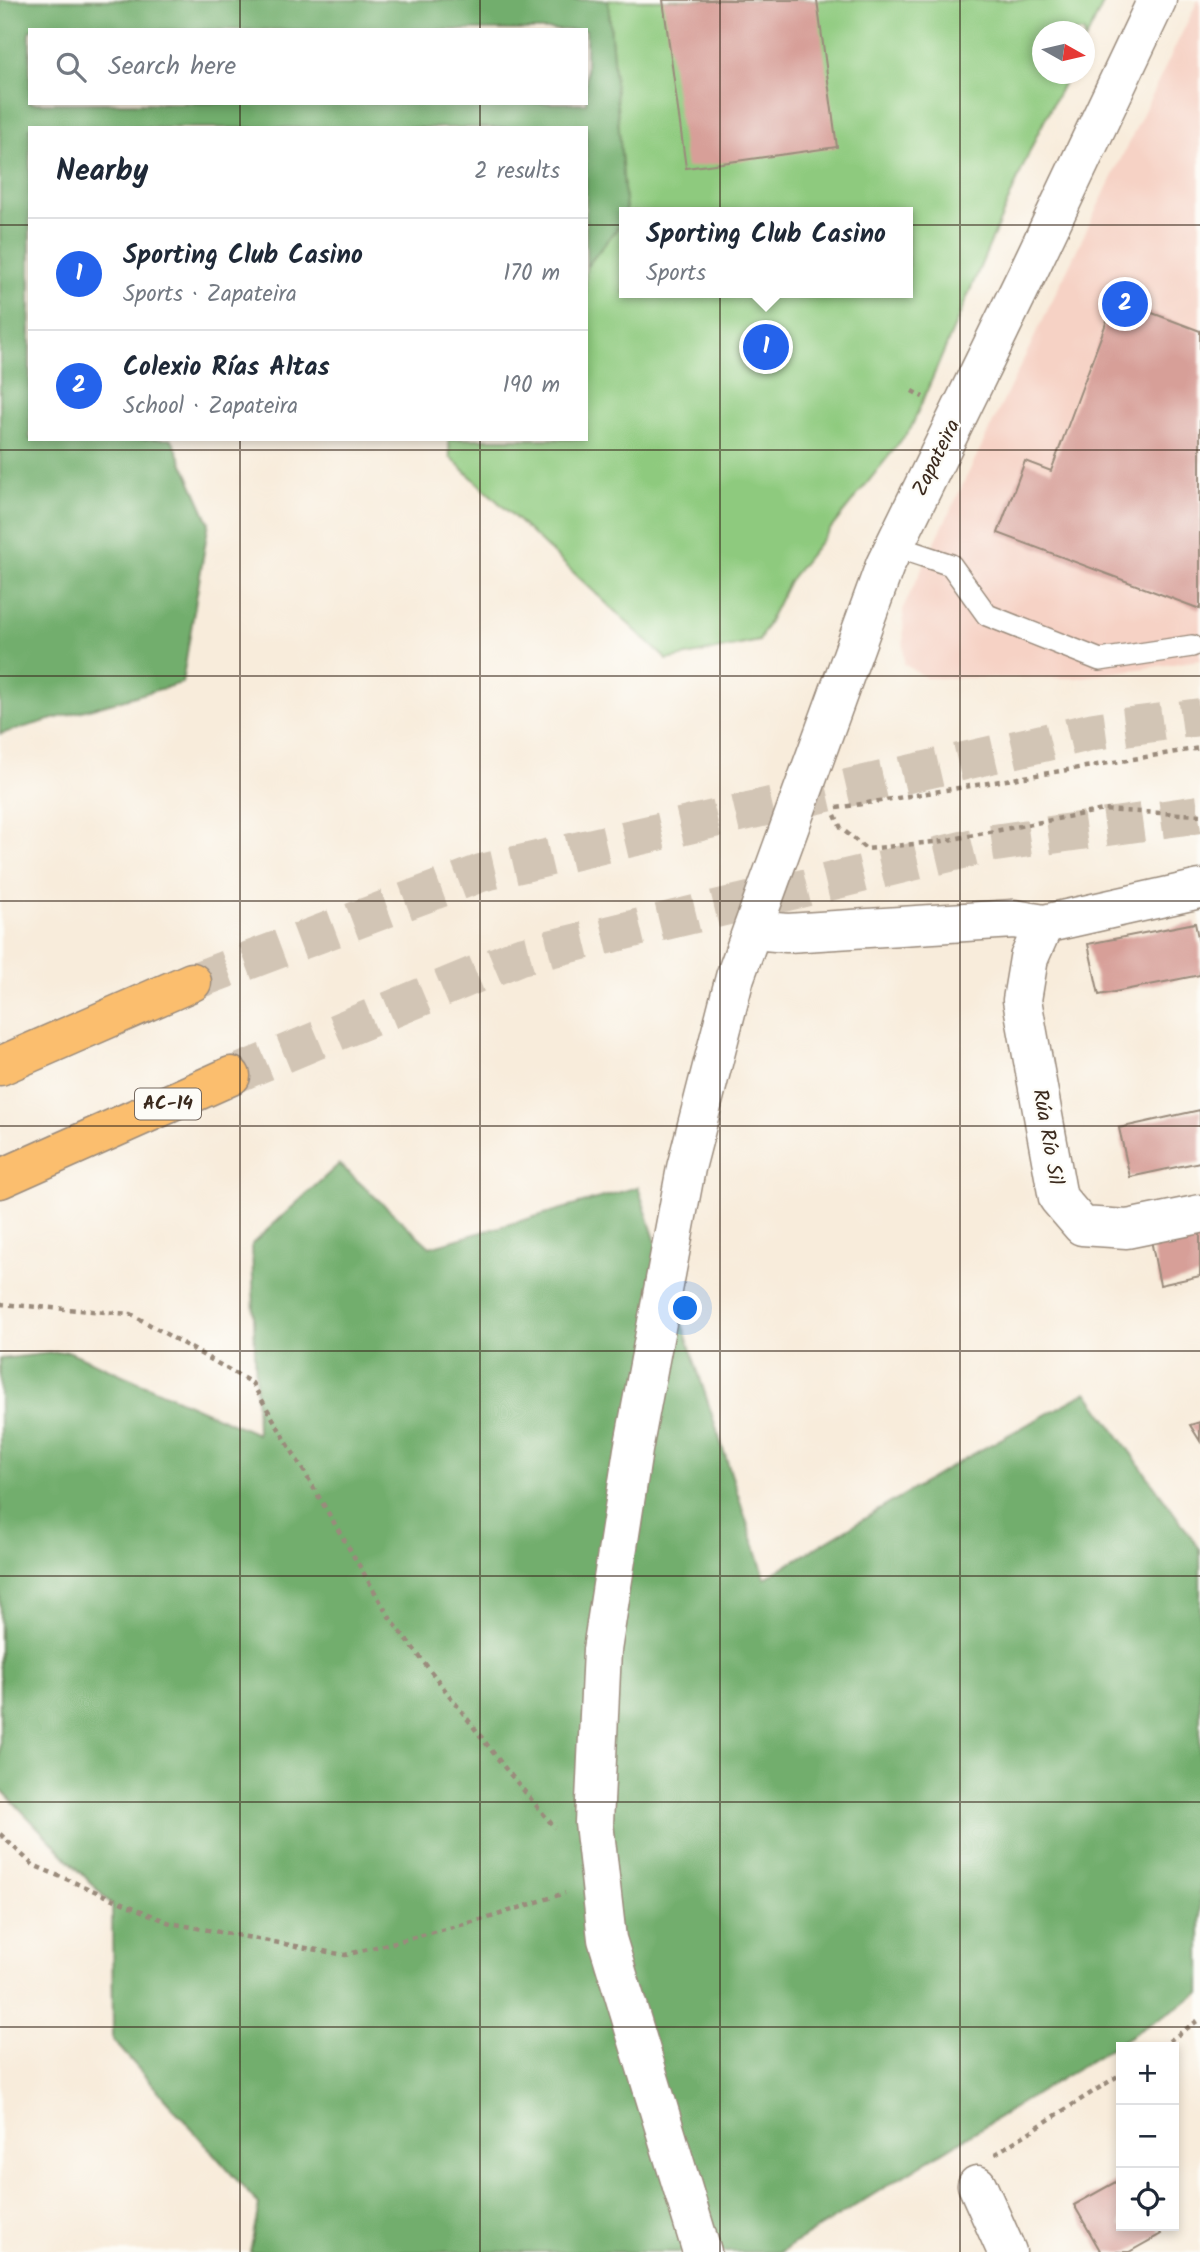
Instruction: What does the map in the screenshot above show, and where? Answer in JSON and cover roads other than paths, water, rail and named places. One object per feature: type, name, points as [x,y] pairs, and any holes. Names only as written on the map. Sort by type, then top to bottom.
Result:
[{"type":"highway","points":[[0,1066],[192,982]]},
{"type":"highway","name":"AC-14","points":[[0,1179],[231,1076]]},
{"type":"street","name":"Zapateira","points":[[702,2252],[607,1939],[594,1823],[602,1650],[633,1450],[686,1168],[735,977],[885,565],[1157,0]]},
{"type":"street","points":[[752,930],[787,933],[1014,919],[1044,924],[1200,889]]},
{"type":"street","name":"Rúa Río Sil","points":[[1044,924],[1029,958],[1022,1000],[1058,1198],[1082,1226],[1128,1229],[1200,1214]]},
{"type":"street","points":[[977,2185],[1007,2252]]},
{"type":"lane","points":[[894,546],[951,565],[987,615],[1100,660],[1192,646]]},
{"type":"tunnel","points":[[192,982],[481,873],[1094,731],[1200,717]]},
{"type":"tunnel","points":[[231,1076],[520,956],[987,844],[1200,814]]},
{"type":"place","name":"Colexio Rías Altas","points":[[1125,304]]},
{"type":"place","name":"Sporting Club Casino","points":[[766,347]]}]
